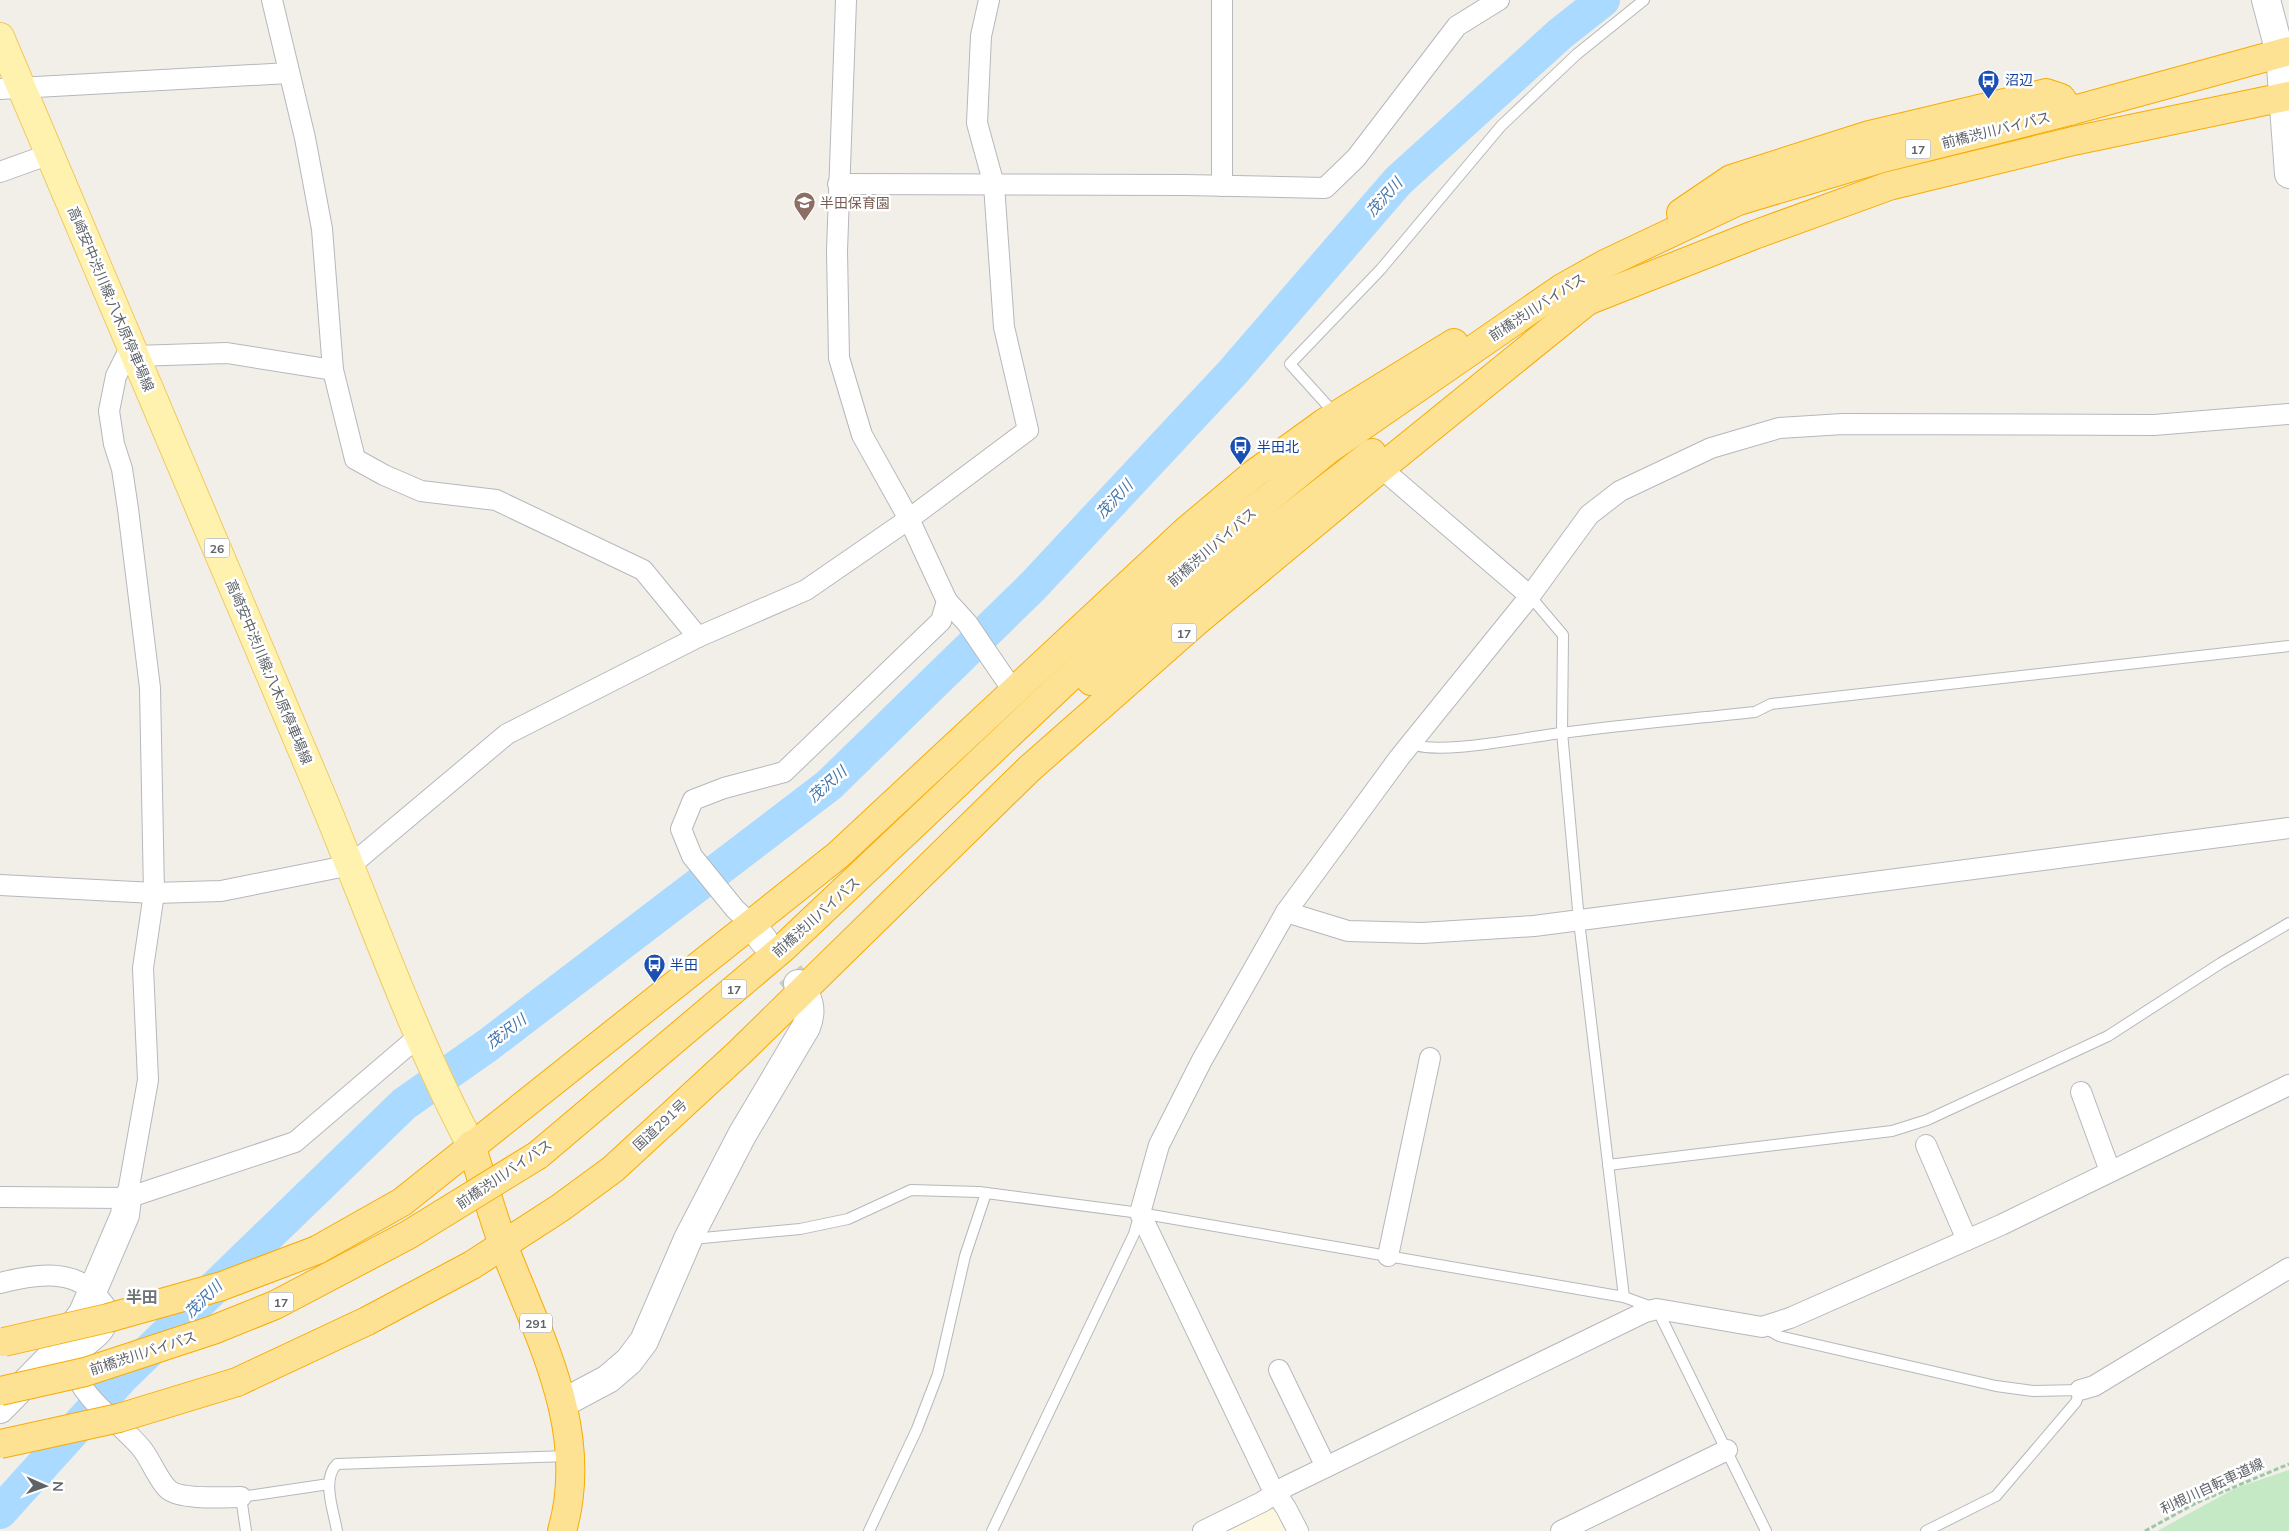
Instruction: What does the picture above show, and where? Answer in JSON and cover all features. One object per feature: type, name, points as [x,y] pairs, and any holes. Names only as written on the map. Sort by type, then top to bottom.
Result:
[{"type":"highway","name":"前橋渋川バイパス","points":[[0,1392],[85,1372],[213,1330],[275,1306],[408,1236],[538,1155],[783,948],[925,816],[1200,554],[1329,449],[1562,288],[1605,264],[1738,201],[1879,159],[2070,111],[2284,52]]},
{"type":"highway","name":"前橋渋川バイパス","points":[[925,816],[1092,680],[1224,568],[1346,472],[1448,396],[1587,301],[1754,235],[1889,186],[2073,141],[2286,97]]},
{"type":"highway","name":"17","points":[[2,1343],[108,1318],[222,1286],[317,1250],[402,1202],[471,1145],[599,1047],[838,855],[1187,530],[1255,474],[1337,415],[1444,348],[1562,288]]},
{"type":"highway","name":"17","points":[[801,987],[1029,769],[1197,621],[1380,468],[1587,301]]},
{"type":"highway","name":"国道291号","points":[[504,1246],[613,1169],[740,1052],[801,987]]},
{"type":"highway","name":"291","points":[[471,1145],[504,1246],[547,1348],[563,1403],[571,1456],[570,1493],[562,1531]]},
{"type":"highway","name":"17","points":[[0,1444],[119,1418],[237,1382],[367,1321],[504,1246]]},
{"type":"main road","name":"高崎安中渋川線;八木原停車場線","points":[[0,37],[11,88],[50,154],[351,865],[424,1048]]},
{"type":"main road","name":"26","points":[[424,1048],[471,1145]]},
{"type":"street","points":[[272,0],[305,138],[322,229],[334,370],[355,459],[384,475],[421,491],[496,500],[643,570],[698,638]]},
{"type":"street","points":[[846,0],[838,184],[839,358],[862,435],[909,519],[947,601],[967,623],[1014,692]]},
{"type":"street","points":[[0,885],[154,893],[221,891],[351,865],[507,734],[698,638],[806,590],[909,519],[1028,430],[1004,327],[994,185],[977,123],[981,36],[989,0]]},
{"type":"street","points":[[1222,0],[1222,186]]},
{"type":"street","points":[[838,184],[1325,188],[1356,158],[1457,26],[1499,0]]},
{"type":"street","points":[[2266,0],[2284,52],[2289,174]]},
{"type":"street","points":[[11,88],[289,73]]},
{"type":"street","points":[[0,172],[50,154]]},
{"type":"street","points":[[0,1409],[48,1360],[84,1312],[125,1215],[148,1080],[143,968],[154,893],[150,688],[128,509],[122,469],[114,444],[109,411],[116,376],[126,356],[227,353],[334,370]]},
{"type":"street","points":[[1298,1531],[1276,1493],[1140,1213],[1159,1145],[1202,1060],[1286,912],[1411,743],[1530,596],[1589,515],[1620,491],[1711,448],[1779,428],[1843,424],[2154,425],[2289,414]]},
{"type":"street","points":[[1380,468],[1530,596]]},
{"type":"street","points":[[750,924],[692,856],[681,829],[694,800],[724,788],[784,772],[941,621],[947,601]]},
{"type":"street","points":[[1286,912],[1348,930],[1413,933],[1534,926],[2289,828]]},
{"type":"street","points":[[563,1403],[608,1379],[644,1342],[688,1239],[742,1135],[806,1027],[811,1011],[808,999],[801,987]]},
{"type":"street","points":[[0,1197],[128,1198],[295,1142],[424,1048]]},
{"type":"street","points":[[1388,1256],[1430,1058]]},
{"type":"street","points":[[1203,1531],[1326,1467],[1645,1312],[1657,1309],[1762,1327],[1790,1318],[1967,1240],[2289,1085]]},
{"type":"street","points":[[2081,1092],[2110,1171]]},
{"type":"street","points":[[1926,1145],[1967,1240]]},
{"type":"street","points":[[2080,1390],[2094,1386],[2289,1268]]},
{"type":"street","points":[[0,1283],[28,1277],[60,1275],[92,1290],[107,1308],[109,1324],[104,1332],[80,1352],[74,1362],[74,1368],[82,1386],[142,1448],[169,1490],[179,1494],[217,1498],[241,1497]]},
{"type":"street","points":[[1279,1370],[1326,1467]]},
{"type":"street","points":[[1561,1531],[1726,1450]]},
{"type":"lane","points":[[1337,415],[1290,364],[1381,269],[1501,126],[1578,54],[1644,0]]},
{"type":"lane","points":[[1530,596],[1562,635],[1562,732],[1579,921],[1624,1297]]},
{"type":"lane","points":[[1411,743],[1418,748],[1464,746],[1562,732],[1756,712],[1772,704],[2289,646]]},
{"type":"lane","points":[[1608,1165],[1892,1131],[1927,1120],[2108,1036],[2221,963],[2289,923]]},
{"type":"lane","points":[[688,1239],[800,1229],[848,1219],[911,1190],[986,1193],[1140,1213],[1624,1297],[1657,1309],[1766,1531]]},
{"type":"lane","points":[[869,1531],[917,1428],[938,1374],[965,1256],[986,1193]]},
{"type":"lane","points":[[992,1531],[1134,1234],[1140,1213]]},
{"type":"lane","points":[[1762,1327],[1779,1336],[1996,1386],[2033,1391],[2080,1390],[2076,1402],[1996,1496],[1926,1531]]},
{"type":"lane","points":[[337,1531],[329,1484],[331,1470],[337,1464],[571,1456]]},
{"type":"lane","points":[[246,1531],[241,1497],[329,1484]]},
{"type":"path","name":"利根川自転車道線","points":[[2145,1531],[2196,1503],[2289,1464]]},
{"type":"shaded area","points":[[1266,1508],[1281,1512],[1290,1531],[1222,1531]]},
{"type":"green space","points":[[2289,1470],[2289,1531],[2157,1531],[2236,1488]]},
{"type":"waterway","name":"茂沢川","points":[[0,1512],[122,1377],[404,1104],[488,1045],[829,785],[1033,586],[1232,373],[1398,181],[1560,34],[1603,0]]},
{"type":"tunnel","points":[[764,941],[798,984]]},
{"type":"place","name":"沼辺","points":[[1989,99]]},
{"type":"place","name":"半田保育園","points":[[804,222]]},
{"type":"place","name":"半田北","points":[[1241,466]]},
{"type":"place","name":"半田","points":[[654,984]]},
{"type":"district","name":"半田","points":[[142,1297]]}]
